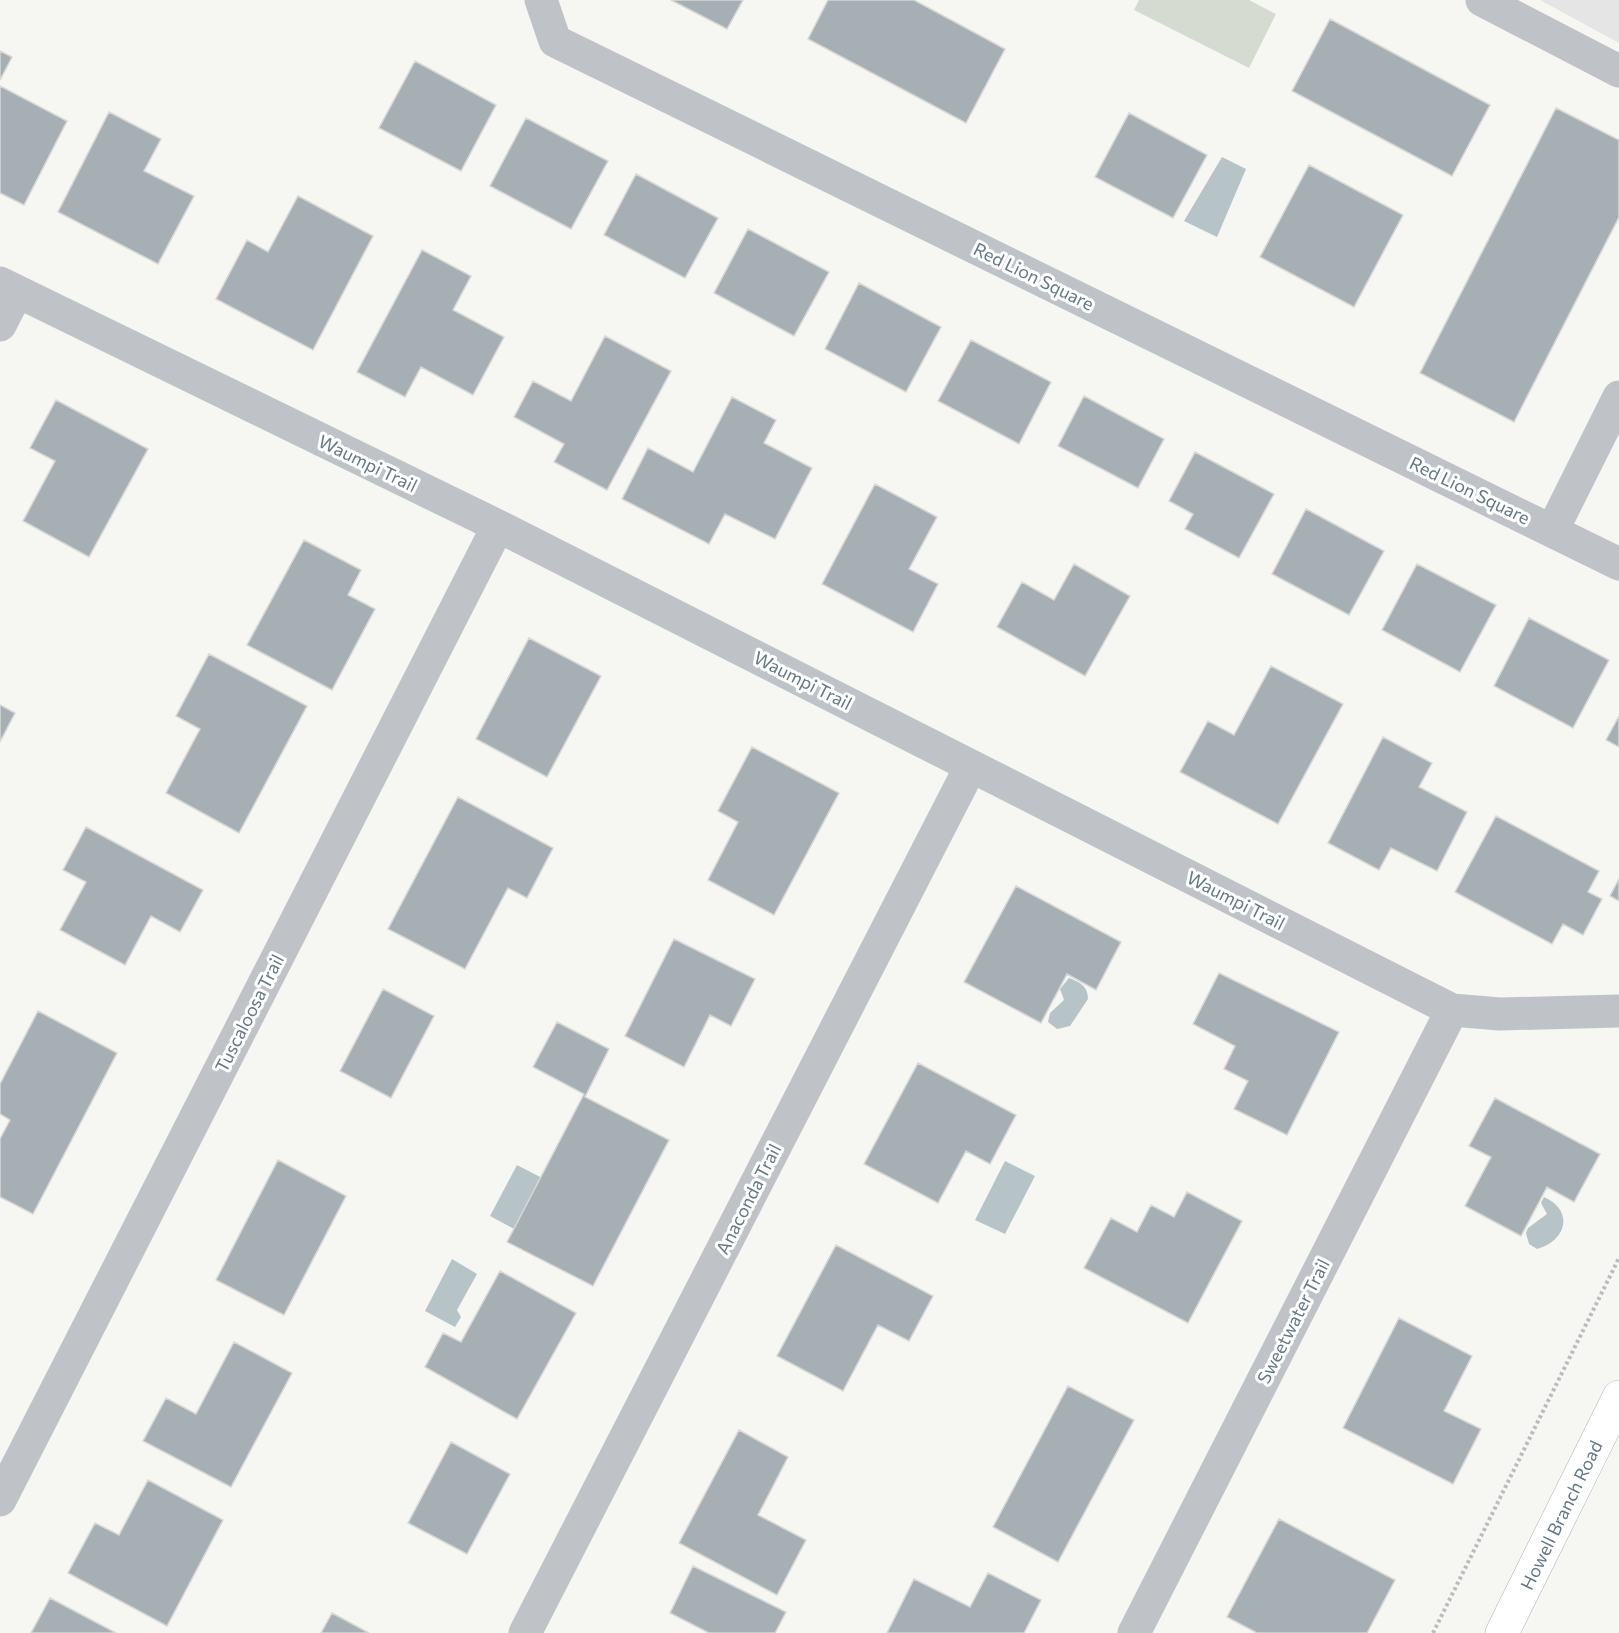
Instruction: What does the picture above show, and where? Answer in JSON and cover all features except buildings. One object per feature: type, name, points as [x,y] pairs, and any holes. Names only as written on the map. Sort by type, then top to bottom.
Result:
[{"type":"main road","name":"Howell Branch Road","points":[[1503,1633],[1619,1397]]},
{"type":"street","name":"Red Lion Square","points":[[541,0],[555,40],[1619,564]]},
{"type":"street","points":[[1482,0],[1619,71]]},
{"type":"street","points":[[0,325],[9,287]]},
{"type":"street","name":"Waumpi Trail","points":[[9,287],[498,526],[1452,1010],[1500,1014],[1619,1011]]},
{"type":"street","name":"Red Lion Square","points":[[1552,531],[1619,397]]},
{"type":"street","name":"Tuscaloosa Trail","points":[[0,1500],[498,526]]},
{"type":"street","name":"Anaconda Trail","points":[[525,1633],[971,766]]},
{"type":"street","name":"Sweetwater Trail","points":[[1134,1633],[1452,1010]]},
{"type":"path","points":[[1433,1633],[1619,1258]]},
{"type":"shaded area","points":[[1139,0],[1249,0],[1276,14],[1249,68],[1134,10]]},
{"type":"shaded area","points":[[1540,0],[1619,0],[1619,43]]},
{"type":"shaded area","points":[[1222,157],[1246,169],[1217,237],[1184,221]]},
{"type":"shaded area","points":[[1069,978],[1083,985],[1088,999],[1070,1026],[1057,1029],[1048,1022],[1050,1013],[1064,1000],[1060,989]]},
{"type":"shaded area","points":[[1005,1161],[1035,1176],[1005,1234],[975,1220]]},
{"type":"shaded area","points":[[517,1165],[544,1179],[518,1231],[490,1216]]},
{"type":"shaded area","points":[[1544,1197],[1560,1210],[1563,1225],[1555,1239],[1537,1249],[1529,1244],[1526,1233],[1528,1228],[1547,1214],[1541,1203]]},
{"type":"shaded area","points":[[452,1259],[477,1274],[457,1310],[461,1317],[455,1327],[425,1311]]}]
